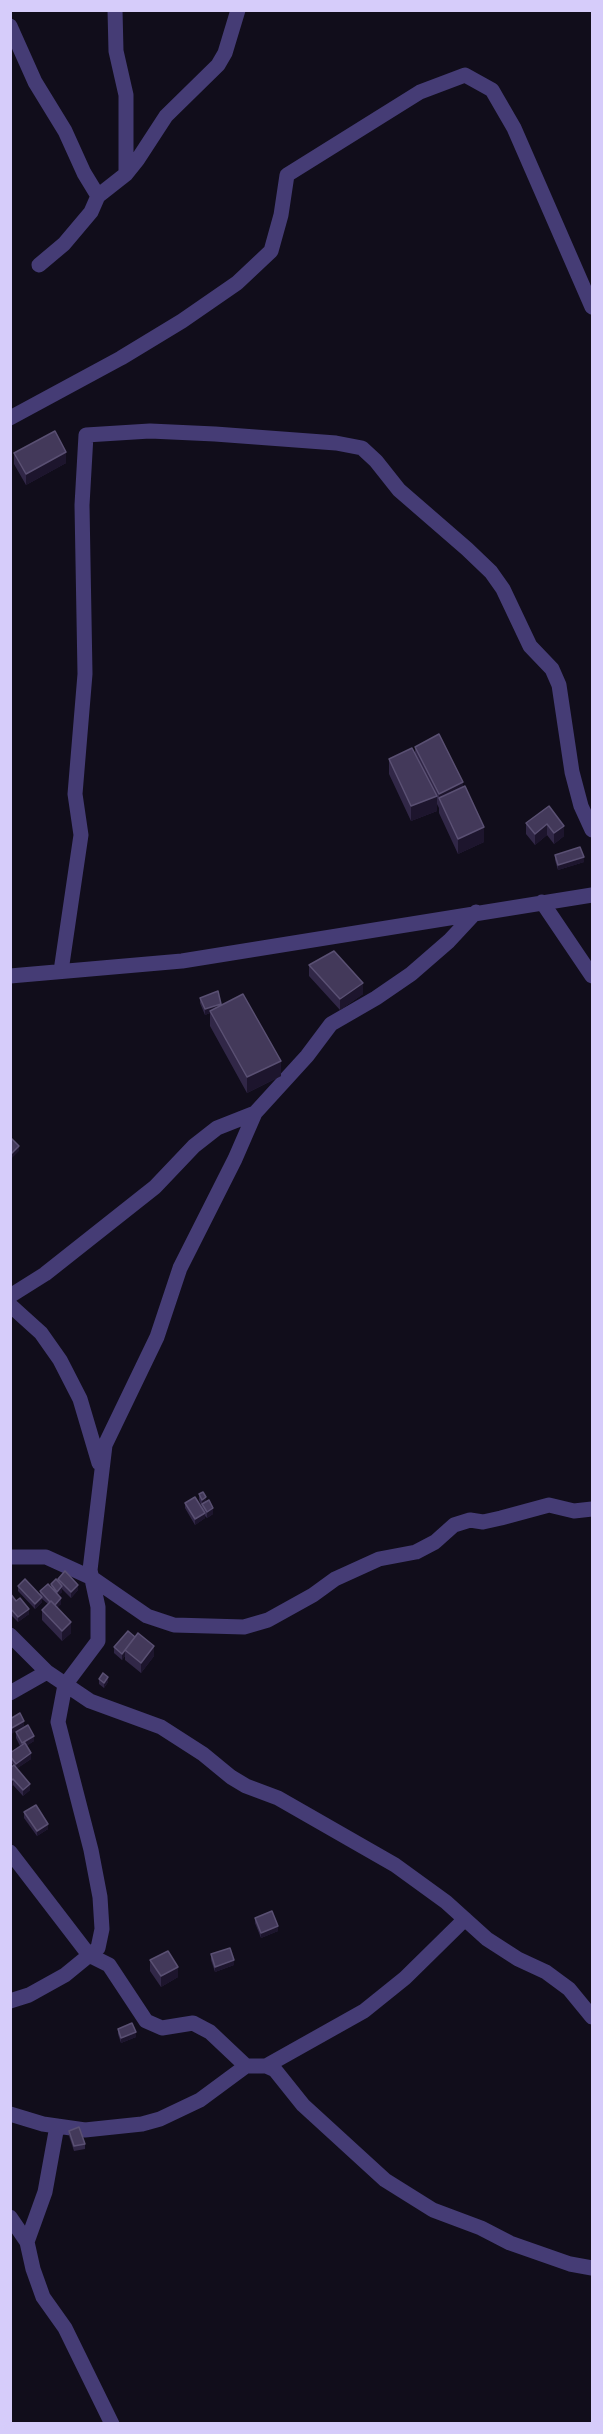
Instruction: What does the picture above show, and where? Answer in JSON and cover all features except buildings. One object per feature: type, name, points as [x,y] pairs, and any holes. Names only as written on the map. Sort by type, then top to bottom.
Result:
[{"type":"street","points":[[115,10],[116,51],[126,95],[126,174]]},
{"type":"street","points":[[39,265],[64,244],[91,212],[98,196],[126,174],[166,116],[218,65],[225,52],[238,10]]},
{"type":"street","points":[[10,26],[35,82],[65,131],[84,173],[98,196]]},
{"type":"street","points":[[10,418],[121,358],[182,321],[237,283],[271,251],[281,215],[287,175],[420,92],[465,75],[492,90],[514,128],[592,307]]},
{"type":"street","points":[[61,971],[81,835],[75,794],[85,674],[82,517],[86,435],[150,432],[215,434],[336,442],[362,448],[376,461],[399,490],[490,572],[502,589],[530,646],[552,669],[559,684],[573,772],[581,806],[592,830]]},
{"type":"street","points":[[10,976],[182,960],[592,895]]},
{"type":"street","points":[[542,902],[592,976]]},
{"type":"street","points":[[10,2001],[29,1995],[65,1975],[98,1948],[102,1929],[100,1897],[91,1850],[58,1722],[65,1685],[98,1641],[98,1606],[90,1570],[105,1445],[157,1337],[180,1268],[235,1159],[255,1113],[307,1056],[331,1024],[376,998],[411,974],[449,941],[476,912]]},
{"type":"street","points":[[10,1296],[45,1274],[155,1187],[194,1146],[217,1128],[255,1113]]},
{"type":"street","points":[[10,1305],[41,1333],[60,1360],[80,1399],[101,1469]]},
{"type":"street","points":[[10,1557],[46,1557],[92,1578],[147,1616],[174,1625],[244,1627],[268,1620],[313,1596],[335,1579],[371,1563],[416,1552],[435,1542],[454,1525],[470,1520],[483,1522],[549,1505],[574,1511],[592,1509]]},
{"type":"street","points":[[10,1635],[47,1672],[90,1701],[161,1727],[203,1754],[231,1777],[278,1798],[395,1865],[446,1902],[487,1939],[518,1959],[546,1972],[569,1989],[592,2018]]},
{"type":"street","points":[[10,1693],[47,1672]]},
{"type":"street","points":[[10,1852],[89,1955],[109,1965],[146,2020],[162,2028],[193,2023],[210,2032],[246,2066]]},
{"type":"street","points":[[266,2066],[364,2011],[405,1978],[465,1919]]},
{"type":"street","points":[[10,2114],[57,2126],[85,2130],[142,2124],[160,2119],[200,2100],[246,2066],[266,2066],[275,2070],[303,2105],[378,2174],[404,2194],[433,2210],[482,2228],[510,2243],[570,2264],[592,2268]]},
{"type":"street","points":[[27,2242],[45,2192],[57,2126]]},
{"type":"street","points":[[10,2217],[27,2242],[43,2297],[65,2328],[112,2424]]}]
